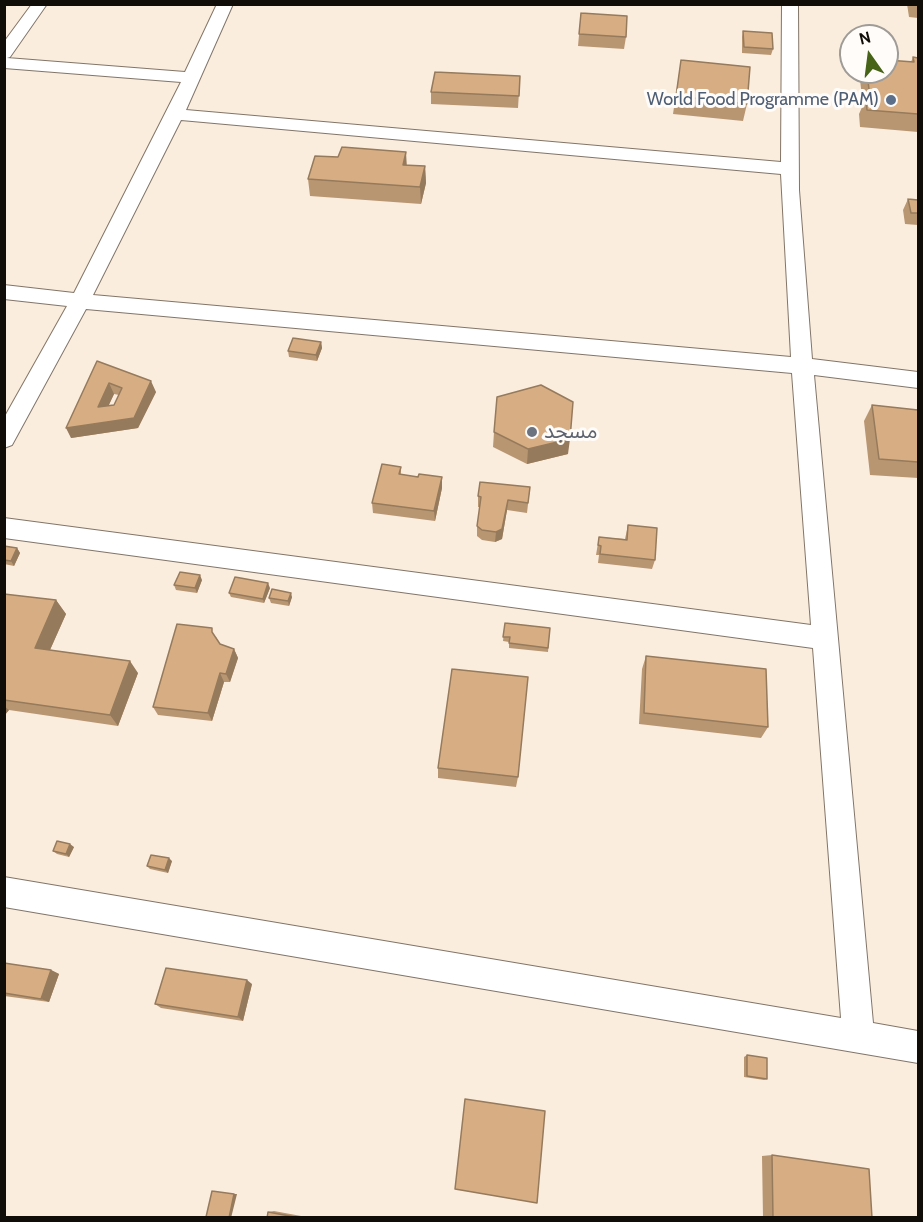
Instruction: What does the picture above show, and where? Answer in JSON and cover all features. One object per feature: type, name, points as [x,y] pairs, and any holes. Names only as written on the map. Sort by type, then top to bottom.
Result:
[{"type":"street","points":[[4,54],[40,4]]},
{"type":"street","points":[[4,439],[80,301],[175,114],[225,4]]},
{"type":"street","points":[[790,4],[790,190],[802,366],[858,1035]]},
{"type":"street","points":[[4,63],[191,78]]},
{"type":"street","points":[[175,114],[791,169]]},
{"type":"street","points":[[4,292],[80,301],[802,366],[918,380]]},
{"type":"street","points":[[4,528],[824,638]]},
{"type":"street","points":[[4,892],[918,1047]]},
{"type":"building","points":[[581,13],[627,16],[626,37],[579,34]]},
{"type":"building","points":[[743,31],[772,33],[773,49],[744,47]]},
{"type":"building","points":[[913,57],[918,58],[918,114],[867,110],[866,97],[870,98],[868,84],[899,84],[899,61],[914,62]]},
{"type":"building","points":[[681,60],[750,67],[747,104],[676,96]]},
{"type":"building","points":[[435,72],[520,76],[519,96],[431,92]]},
{"type":"building","points":[[342,147],[406,152],[403,165],[425,166],[420,187],[308,179],[315,156],[338,157]]},
{"type":"building","points":[[908,199],[918,200],[918,213],[911,213]]},
{"type":"building","points":[[293,338],[321,342],[316,355],[288,351]]},
{"type":"building","points":[[97,361],[151,381],[134,418],[66,428]],"holes":[[[109,383],[122,388],[114,405],[98,407]]]},
{"type":"building","name":"مسجد","points":[[541,385],[573,402],[570,439],[528,449],[494,432],[497,397]]},
{"type":"building","points":[[872,405],[918,410],[918,462],[879,459]]},
{"type":"building","points":[[382,464],[401,467],[399,474],[442,477],[434,511],[372,503]]},
{"type":"building","points":[[480,482],[530,487],[528,503],[508,500],[502,529],[496,532],[482,530],[477,526],[481,497],[478,496]]},
{"type":"building","points":[[628,525],[657,528],[655,560],[600,554],[599,537],[627,540]]},
{"type":"building","points":[[4,546],[17,548],[11,561],[4,560]]},
{"type":"building","points":[[180,572],[200,575],[195,588],[174,585]]},
{"type":"building","points":[[235,577],[268,583],[263,599],[229,593]]},
{"type":"building","points":[[272,589],[291,593],[288,601],[269,598]]},
{"type":"building","points":[[4,594],[56,600],[35,648],[130,661],[110,715],[4,700]]},
{"type":"building","points":[[505,623],[550,628],[548,648],[509,643],[510,637],[503,637]]},
{"type":"building","points":[[177,624],[212,628],[220,644],[234,649],[226,674],[220,673],[208,713],[153,707]]},
{"type":"building","points":[[646,656],[766,669],[768,727],[644,713]]},
{"type":"building","points":[[452,669],[528,677],[518,777],[438,768]]},
{"type":"building","points":[[57,841],[70,844],[66,854],[53,851]]},
{"type":"building","points":[[151,855],[169,858],[165,870],[147,866]]},
{"type":"building","points":[[4,963],[51,970],[41,999],[4,993]]},
{"type":"building","points":[[166,968],[247,980],[238,1017],[155,1004]]},
{"type":"building","points":[[747,1055],[767,1058],[767,1079],[747,1076]]},
{"type":"building","points":[[465,1099],[545,1111],[537,1203],[455,1189]]},
{"type":"building","points":[[772,1155],[869,1169],[872,1218],[773,1218]]},
{"type":"building","points":[[212,1191],[234,1194],[229,1218],[206,1217]]},
{"type":"building","points":[[268,1212],[300,1218],[267,1218]]},
{"type":"place","name":"World Food Programme (PAM)","points":[[891,100]]},
{"type":"place","name":"مسجد","points":[[532,432]]}]
